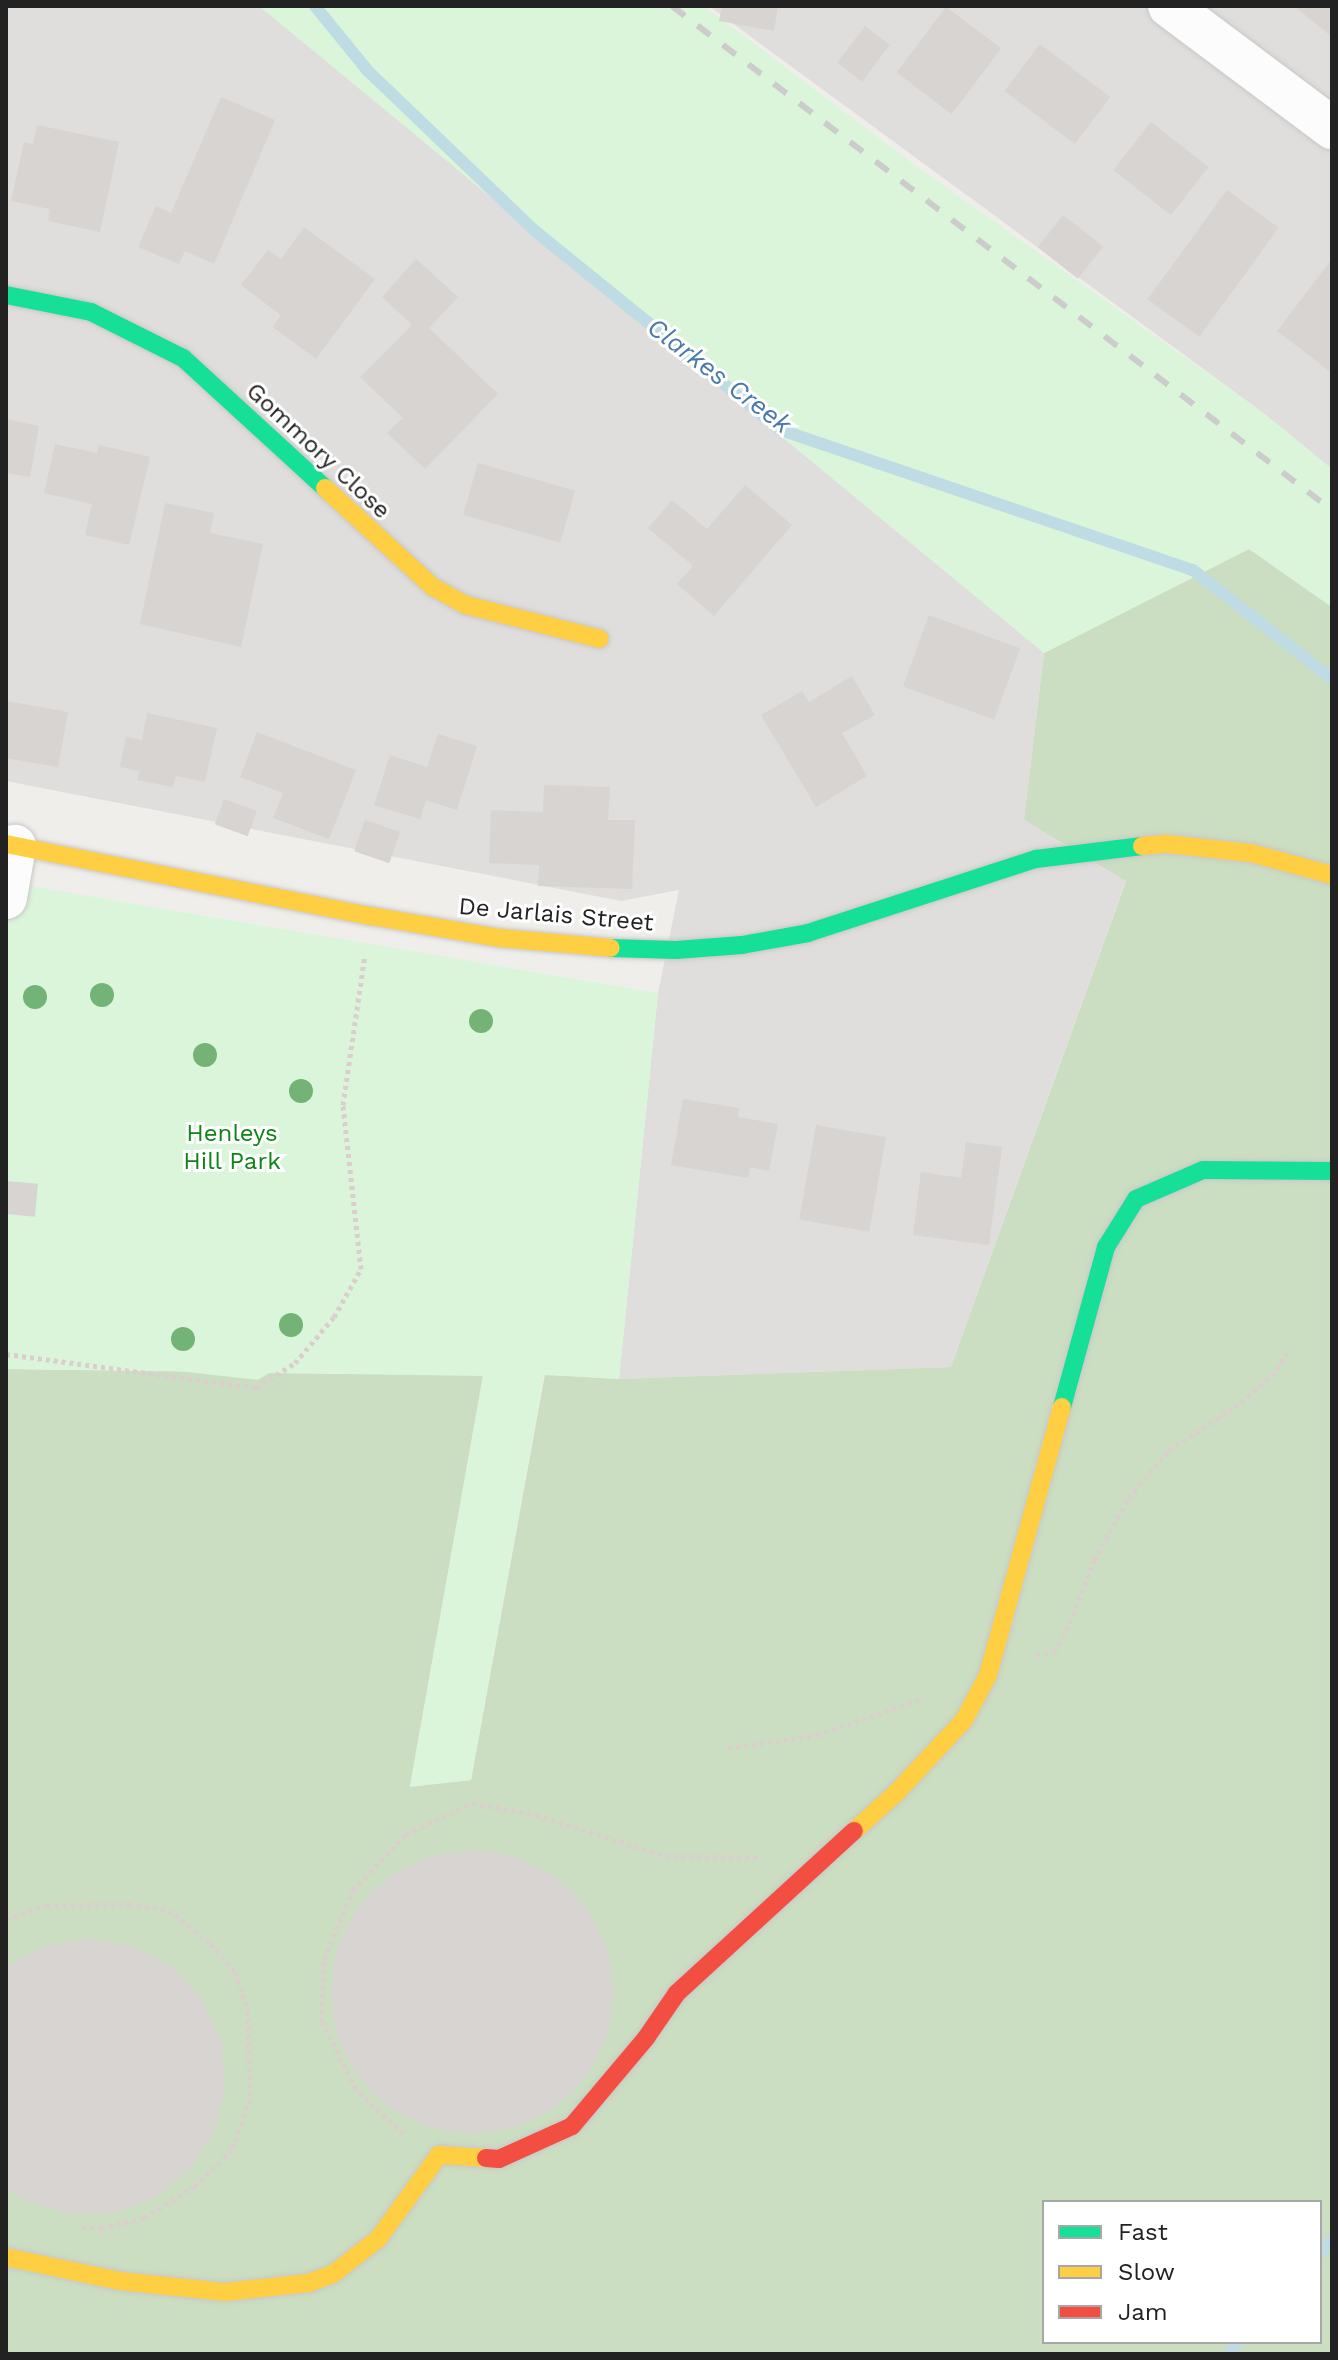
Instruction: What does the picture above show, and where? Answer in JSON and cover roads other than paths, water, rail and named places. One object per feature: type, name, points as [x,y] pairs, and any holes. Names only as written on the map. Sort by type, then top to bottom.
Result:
[{"type":"street","points":[[1169,6],[1332,128]]},
{"type":"street","name":"Gommory Close","points":[[6,295],[91,312],[183,358],[433,587],[466,605],[600,639]]},
{"type":"street","name":"De Jarlais Street","points":[[11,845],[371,916],[514,940],[597,948],[676,950],[742,945],[808,933],[1036,859],[1101,848],[1167,844],[1251,853],[1332,875]]},
{"type":"street","points":[[6,898],[11,845]]},
{"type":"street","points":[[6,2257],[120,2281],[225,2292],[309,2283],[333,2274],[378,2239],[439,2155],[499,2159],[572,2126],[646,2038],[677,1993],[896,1793],[964,1720],[988,1675],[1106,1247],[1119,1221],[1136,1199],[1203,1170],[1332,1171]]},
{"type":"waterway","name":"Clarkes Creek","points":[[315,6],[368,71],[535,231],[781,430],[1193,570],[1332,679]]},
{"type":"waterway","name":"Clarkes Creek","points":[[1322,2251],[1332,2240]]},
{"type":"waterway","name":"Clarkes Creek","points":[[1229,2354],[1236,2344]]},
{"type":"railway","points":[[672,6],[1332,510]]},
{"type":"park label","name":"Henleys Hill Park","points":[[232,1148]]}]
